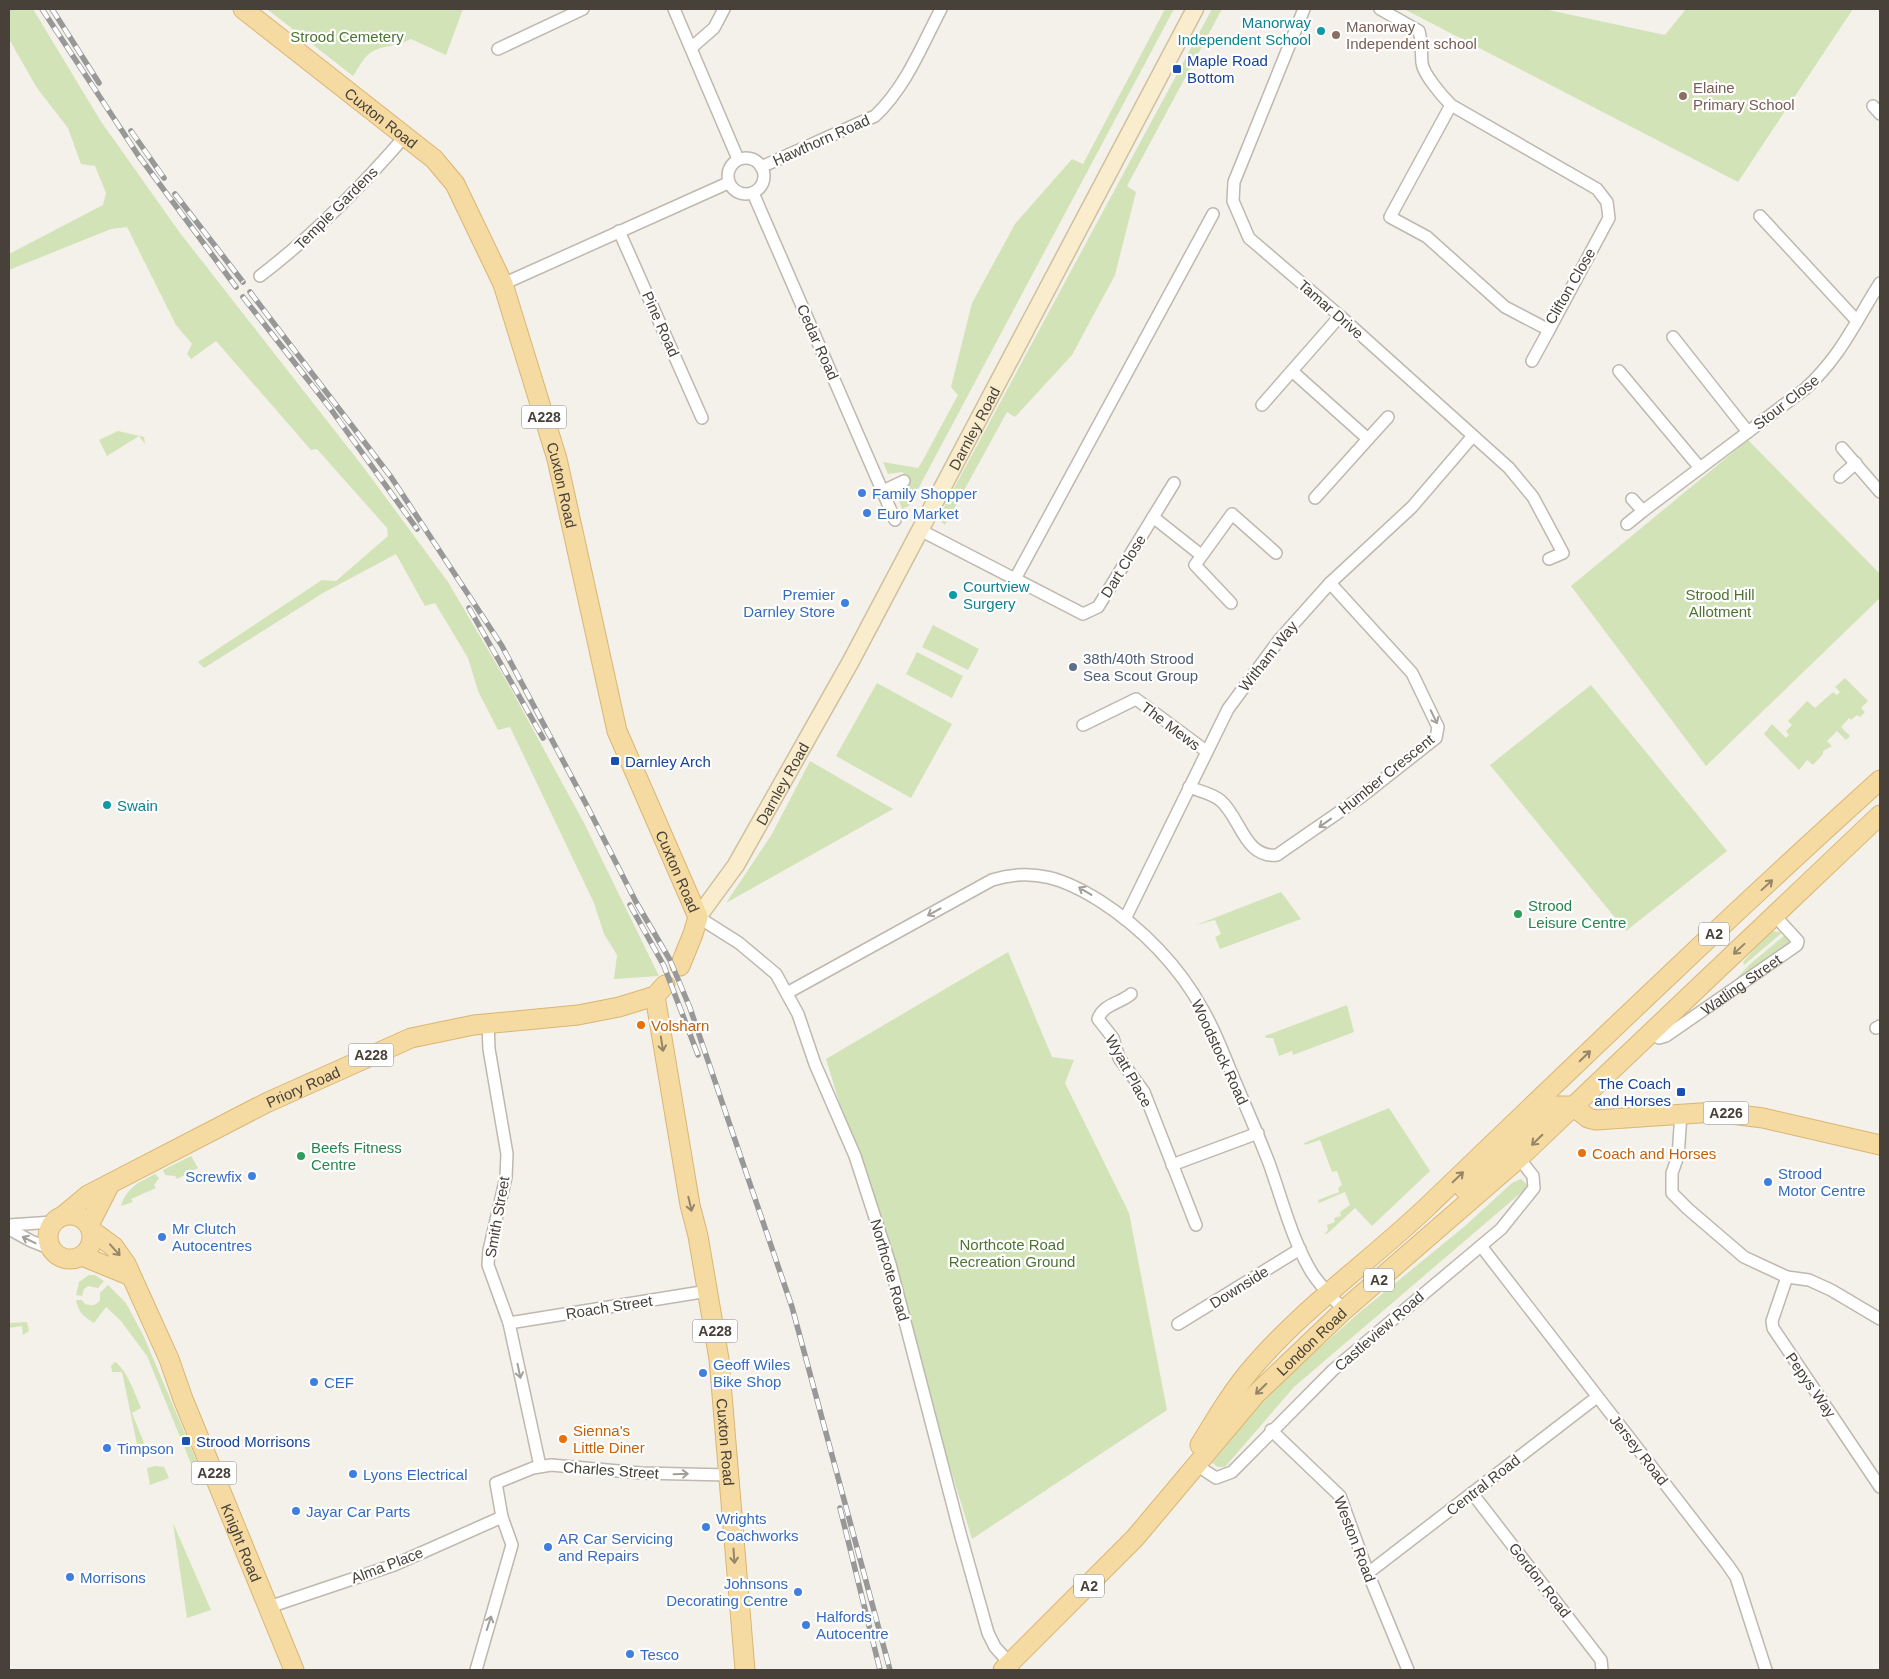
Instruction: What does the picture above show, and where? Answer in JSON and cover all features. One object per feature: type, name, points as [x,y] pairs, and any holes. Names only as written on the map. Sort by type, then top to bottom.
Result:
[{"type":"main road","name":"Cuxton Road","points":[[243,9],[406,135],[434,159],[455,184],[504,284],[557,459],[618,731],[698,917],[680,966]]},
{"type":"main road","name":"Watling Street","points":[[1550,1090],[1641,1002],[1880,780]]},
{"type":"main road","points":[[1791,863],[1799,870],[1807,867],[1855,822],[1880,808]]},
{"type":"main road","name":"Watling Street","points":[[1572,1106],[1880,815]]},
{"type":"main road","name":"Watling Street","points":[[1641,1002],[1675,987],[1761,906],[1766,906],[1774,916]]},
{"type":"main road","name":"Cuxton Road","points":[[660,990],[690,1205],[708,1291],[721,1381],[745,1670]]},
{"type":"main road","name":"Priory Road","points":[[59,1218],[88,1195],[266,1103],[411,1038],[488,1023],[578,1015],[619,1007],[660,990]]},
{"type":"main road","name":"London Road","points":[[1010,1668],[1129,1544],[1194,1464],[1256,1394],[1344,1310],[1439,1228],[1510,1147],[1550,1090]]},
{"type":"main road","name":"London Road","points":[[1194,1464],[1194,1456],[1238,1385],[1271,1347],[1398,1235],[1454,1199],[1510,1147],[1572,1106]]},
{"type":"main road","name":"A226","points":[[1572,1106],[1588,1118],[1596,1120],[1716,1112],[1763,1118],[1880,1145]]},
{"type":"main road","points":[[82,1256],[91,1245],[90,1228],[110,1184]]},
{"type":"main road","points":[[90,1228],[78,1216],[59,1218],[48,1235],[51,1249],[65,1259],[82,1256],[131,1276]]},
{"type":"main road","name":"Knight Road","points":[[90,1228],[114,1247],[126,1264],[169,1359],[183,1398],[294,1670]]},
{"type":"main road","name":"London Road","points":[[1329,1294],[1350,1290],[1386,1261],[1439,1228]]},
{"type":"street","points":[[498,49],[583,9]]},
{"type":"street","points":[[674,9],[738,159]]},
{"type":"street","points":[[691,48],[714,28],[724,9]]},
{"type":"street","name":"Hawthorn Road","points":[[761,166],[875,116],[889,103],[901,86],[942,9]]},
{"type":"street","name":"Darnley Road","points":[[698,917],[736,865],[852,661],[1195,9]]},
{"type":"street","name":"Tamar Drive","points":[[1304,9],[1234,182],[1233,201],[1249,238],[1340,316],[1472,437],[1509,468],[1533,497],[1563,553],[1549,558]]},
{"type":"street","name":"Clifton Close","points":[[1380,9],[1419,31],[1423,45],[1422,65],[1441,95],[1451,106],[1597,189],[1607,202],[1609,218],[1549,330],[1505,308],[1427,237],[1390,217],[1451,106]]},
{"type":"street","name":"Temple Gardens","points":[[260,276],[326,221],[406,135]]},
{"type":"street","points":[[749,158],[761,166],[764,179],[762,184],[753,193],[736,192],[728,183],[728,172],[738,159],[749,158]]},
{"type":"street","points":[[504,284],[728,183]]},
{"type":"street","name":"Cedar Road","points":[[753,193],[895,520]]},
{"type":"street","points":[[1015,578],[1213,214]]},
{"type":"street","points":[[1760,216],[1857,322]]},
{"type":"street","name":"Pine Road","points":[[619,231],[702,418]]},
{"type":"street","name":"Stour Close","points":[[1627,524],[1804,389],[1826,369],[1847,342],[1880,283]]},
{"type":"street","points":[[1262,405],[1340,316]]},
{"type":"street","points":[[1532,361],[1549,330]]},
{"type":"street","name":"Stour Close","points":[[1673,338],[1748,432]]},
{"type":"street","points":[[1292,371],[1368,439]]},
{"type":"street","points":[[1619,371],[1700,468]]},
{"type":"street","points":[[1315,498],[1388,417]]},
{"type":"street","name":"Witham Way","points":[[1125,919],[1228,709],[1278,640],[1330,583],[1412,507],[1472,437]]},
{"type":"street","points":[[1842,448],[1880,492]]},
{"type":"street","points":[[1840,477],[1856,464]]},
{"type":"street","points":[[883,491],[904,481]]},
{"type":"street","name":"Dart Close","points":[[920,530],[1083,614],[1098,607],[1174,483]]},
{"type":"street","points":[[1632,499],[1643,511]]},
{"type":"street","points":[[1231,603],[1195,565],[1232,514],[1276,552]]},
{"type":"street","points":[[1153,517],[1201,555]]},
{"type":"street","name":"Humber Crescent","points":[[1189,787],[1221,800],[1243,835],[1259,851],[1273,856],[1281,854],[1436,738],[1438,726],[1412,673],[1330,583]]},
{"type":"street","name":"The Mews","points":[[1083,725],[1136,699],[1206,752]]},
{"type":"street","name":"Woodstock Road","points":[[787,993],[980,886],[1001,878],[1041,876],[1062,880],[1089,894],[1125,919],[1163,954],[1195,996],[1211,1026],[1258,1133],[1300,1249],[1312,1272],[1344,1310]]},
{"type":"street","name":"Watling Street","points":[[1651,1031],[1659,1038],[1666,1036],[1797,944],[1795,936],[1774,916]]},
{"type":"street","name":"Northcote Road","points":[[698,917],[739,943],[776,974],[798,1014],[815,1064],[855,1156],[890,1264],[988,1633],[995,1647],[1010,1668]]},
{"type":"street","name":"Wyatt Place","points":[[1131,994],[1125,999],[1114,1002],[1100,1014],[1098,1019],[1114,1040],[1119,1058],[1141,1086],[1196,1225]]},
{"type":"street","name":"Smith Street","points":[[488,1023],[489,1048],[507,1154],[504,1188],[488,1262],[509,1323],[540,1466]]},
{"type":"street","points":[[1681,1114],[1678,1156],[1672,1173],[1672,1193],[1744,1257],[1787,1277],[1809,1280],[1831,1290],[1880,1319]]},
{"type":"street","points":[[1172,1165],[1258,1133]]},
{"type":"street","name":"Castleview Road","points":[[1194,1464],[1212,1476],[1221,1478],[1236,1469],[1271,1430],[1333,1370],[1511,1219],[1534,1188],[1533,1176],[1510,1147]]},
{"type":"street","points":[[9,1227],[59,1218]]},
{"type":"street","points":[[9,1227],[31,1241],[51,1249]]},
{"type":"street","name":"Jersey Road","points":[[1481,1246],[1736,1577],[1766,1670]]},
{"type":"street","name":"Downside","points":[[1178,1324],[1300,1249]]},
{"type":"street","name":"Pepys Way","points":[[1787,1277],[1773,1317],[1773,1328],[1880,1487]]},
{"type":"street","name":"Roach Street","points":[[509,1323],[708,1291]]},
{"type":"street","name":"Central Road","points":[[1368,1573],[1597,1397]]},
{"type":"street","name":"Weston Road","points":[[1271,1430],[1340,1496],[1368,1573],[1408,1670]]},
{"type":"street","name":"Charles Street","points":[[502,1517],[496,1483],[540,1466],[562,1465],[648,1474],[728,1474]]},
{"type":"street","name":"Gordon Road","points":[[1472,1493],[1601,1660],[1602,1670]]},
{"type":"street","points":[[476,1670],[512,1546],[502,1517]]},
{"type":"street","name":"Alma Place","points":[[269,1606],[394,1565],[502,1517]]},
{"type":"green space","points":[[9,9],[33,9],[100,120],[180,233],[364,468],[448,582],[511,689],[584,823],[659,976],[614,979],[617,955],[604,934],[594,903],[510,727],[498,730],[478,691],[468,658],[435,603],[425,606],[396,554],[323,593],[204,668],[198,662],[322,580],[336,581],[388,536],[387,528],[317,449],[311,450],[216,341],[191,359],[187,354],[192,344],[176,325],[127,227],[111,229],[9,270],[9,254],[103,205],[106,193],[95,166],[81,164],[68,128],[37,88],[9,39]]},
{"type":"green space","name":"Strood Cemetery","points":[[267,9],[463,9],[446,55],[411,39],[370,53],[353,76]]},
{"type":"green space","points":[[1165,9],[1174,9],[909,506],[902,509],[896,488],[906,483],[903,472],[888,474],[883,462],[918,468],[923,460],[958,395],[951,387],[972,303],[1015,224],[1072,159],[1083,164]]},
{"type":"green space","points":[[1212,9],[1222,9],[1127,186],[1136,192],[1115,275],[1072,355],[1015,417],[1007,412],[945,525],[938,518]]},
{"type":"green space","name":"Elaine Primary School","points":[[1404,9],[1544,9],[1665,35],[1686,9],[1853,9],[1738,182]]},
{"type":"green space","points":[[118,431],[144,437],[145,444],[139,436],[107,456],[99,440]]},
{"type":"green space","name":"Strood Hill Allotment","points":[[1748,440],[1880,574],[1880,598],[1706,766],[1571,586]]},
{"type":"green space","points":[[933,625],[979,649],[968,670],[922,647]]},
{"type":"green space","points":[[917,652],[963,676],[952,698],[906,674]]},
{"type":"green space","points":[[1845,678],[1868,701],[1861,708],[1865,712],[1860,717],[1857,715],[1851,720],[1849,718],[1841,727],[1850,736],[1846,740],[1837,731],[1827,741],[1832,746],[1823,751],[1823,754],[1813,765],[1807,760],[1799,770],[1764,734],[1772,724],[1786,738],[1789,735],[1786,731],[1792,725],[1788,721],[1807,701],[1815,708],[1833,692],[1837,695],[1840,692],[1835,687]]},
{"type":"green space","points":[[877,683],[952,724],[911,798],[836,756]]},
{"type":"green space","points":[[1591,685],[1727,851],[1626,931],[1490,765]]},
{"type":"green space","points":[[810,761],[893,809],[726,903],[772,834]]},
{"type":"green space","points":[[1281,892],[1301,919],[1220,949],[1215,937],[1221,934],[1215,920],[1196,925]]},
{"type":"green space","points":[[1770,931],[1783,932],[1744,965],[1743,962]]},
{"type":"green space","points":[[1786,934],[1789,941],[1786,947],[1729,987],[1749,965]]},
{"type":"green space","name":"Northcote Road Recreation Ground","points":[[1008,952],[1052,1057],[1074,1060],[1065,1083],[1129,1213],[1167,1410],[972,1539],[826,1059]]},
{"type":"green space","points":[[1347,1005],[1354,1032],[1293,1055],[1292,1051],[1279,1056],[1273,1038],[1266,1038],[1265,1036]]},
{"type":"green space","points":[[1389,1108],[1430,1171],[1372,1226],[1355,1208],[1324,1235],[1328,1230],[1327,1225],[1335,1222],[1334,1218],[1341,1216],[1340,1212],[1350,1205],[1345,1192],[1319,1203],[1318,1200],[1339,1192],[1338,1188],[1342,1185],[1337,1171],[1332,1172],[1320,1140],[1305,1145],[1304,1143]]},
{"type":"green space","points":[[191,1156],[198,1168],[177,1179],[175,1176],[165,1175],[163,1170]]},
{"type":"green space","points":[[155,1174],[159,1178],[154,1185],[156,1188],[131,1199],[133,1202],[121,1206],[126,1194],[130,1190],[138,1183]]},
{"type":"green space","points":[[1521,1179],[1529,1186],[1294,1387],[1225,1467],[1218,1467],[1212,1463],[1269,1393],[1360,1312],[1465,1226],[1512,1183]]},
{"type":"green space","points":[[89,1275],[95,1275],[104,1281],[98,1288],[88,1286],[84,1289],[82,1296],[76,1295],[79,1282]]},
{"type":"green space","points":[[108,1285],[126,1303],[144,1337],[200,1469],[197,1475],[147,1356],[121,1321],[106,1307],[94,1323],[84,1316],[78,1308],[76,1300],[82,1300],[85,1304],[90,1305],[97,1303],[100,1300],[100,1293]]},
{"type":"green space","points":[[27,1322],[29,1331],[23,1335],[22,1326],[9,1328],[9,1323]]},
{"type":"green space","points":[[115,1362],[127,1376],[141,1408],[132,1413],[148,1453],[139,1454],[122,1372],[112,1372],[111,1366]]},
{"type":"green space","points":[[155,1466],[164,1467],[169,1478],[150,1485],[147,1468]]},
{"type":"green space","points":[[173,1523],[211,1610],[187,1618]]},
{"type":"railway","points":[[42,9],[138,155],[236,287]]},
{"type":"railway","points":[[52,9],[99,83]]},
{"type":"railway","points":[[131,131],[164,178]]},
{"type":"railway","points":[[175,194],[243,282]]},
{"type":"railway","points":[[250,292],[391,477],[502,646],[636,902],[670,960],[690,1008],[792,1307],[890,1670]]},
{"type":"railway","points":[[243,297],[330,408],[417,529]]},
{"type":"railway","points":[[469,608],[543,738]]},
{"type":"railway","points":[[630,905],[664,966],[698,1055]]},
{"type":"railway","points":[[840,1508],[880,1670]]},
{"type":"place","name":"Manorway Independent School","points":[[1321,31]]},
{"type":"place","name":"Manorway Independent school","points":[[1336,35]]},
{"type":"place","name":"Maple Road Bottom","points":[[1177,69]]},
{"type":"place","name":"Elaine Primary School","points":[[1683,96]]},
{"type":"place","name":"Family Shopper","points":[[862,493]]},
{"type":"place","name":"Euro Market","points":[[867,513]]},
{"type":"place","name":"Courtview Surgery","points":[[953,595]]},
{"type":"place","name":"Premier Darnley Store","points":[[845,603]]},
{"type":"place","name":"38th/40th Strood Sea Scout Group","points":[[1073,667]]},
{"type":"place","name":"Darnley Arch","points":[[615,761]]},
{"type":"place","name":"Swain","points":[[107,805]]},
{"type":"place","name":"Strood Leisure Centre","points":[[1518,914]]},
{"type":"place","name":"Volsharn","points":[[641,1025]]},
{"type":"place","name":"The Coach and Horses","points":[[1681,1092]]},
{"type":"place","name":"Coach and Horses","points":[[1582,1153]]},
{"type":"place","name":"Beefs Fitness Centre","points":[[301,1156]]},
{"type":"place","name":"Screwfix","points":[[252,1176]]},
{"type":"place","name":"Strood Motor Centre","points":[[1768,1182]]},
{"type":"place","name":"Mr Clutch Autocentres","points":[[162,1237]]},
{"type":"place","name":"Geoff Wiles Bike Shop","points":[[703,1373]]},
{"type":"place","name":"CEF","points":[[314,1382]]},
{"type":"place","name":"Sienna's Little Diner","points":[[563,1439]]},
{"type":"place","name":"Strood Morrisons","points":[[186,1441]]},
{"type":"place","name":"Timpson","points":[[107,1448]]},
{"type":"place","name":"Lyons Electrical","points":[[353,1474]]},
{"type":"place","name":"Jayar Car Parts","points":[[296,1511]]},
{"type":"place","name":"Wrights Coachworks","points":[[706,1527]]},
{"type":"place","name":"AR Car Servicing and Repairs","points":[[548,1547]]},
{"type":"place","name":"Morrisons","points":[[70,1577]]},
{"type":"place","name":"Johnsons Decorating Centre","points":[[798,1592]]},
{"type":"place","name":"Halfords Autocentre","points":[[806,1625]]},
{"type":"place","name":"Tesco","points":[[630,1654]]}]
